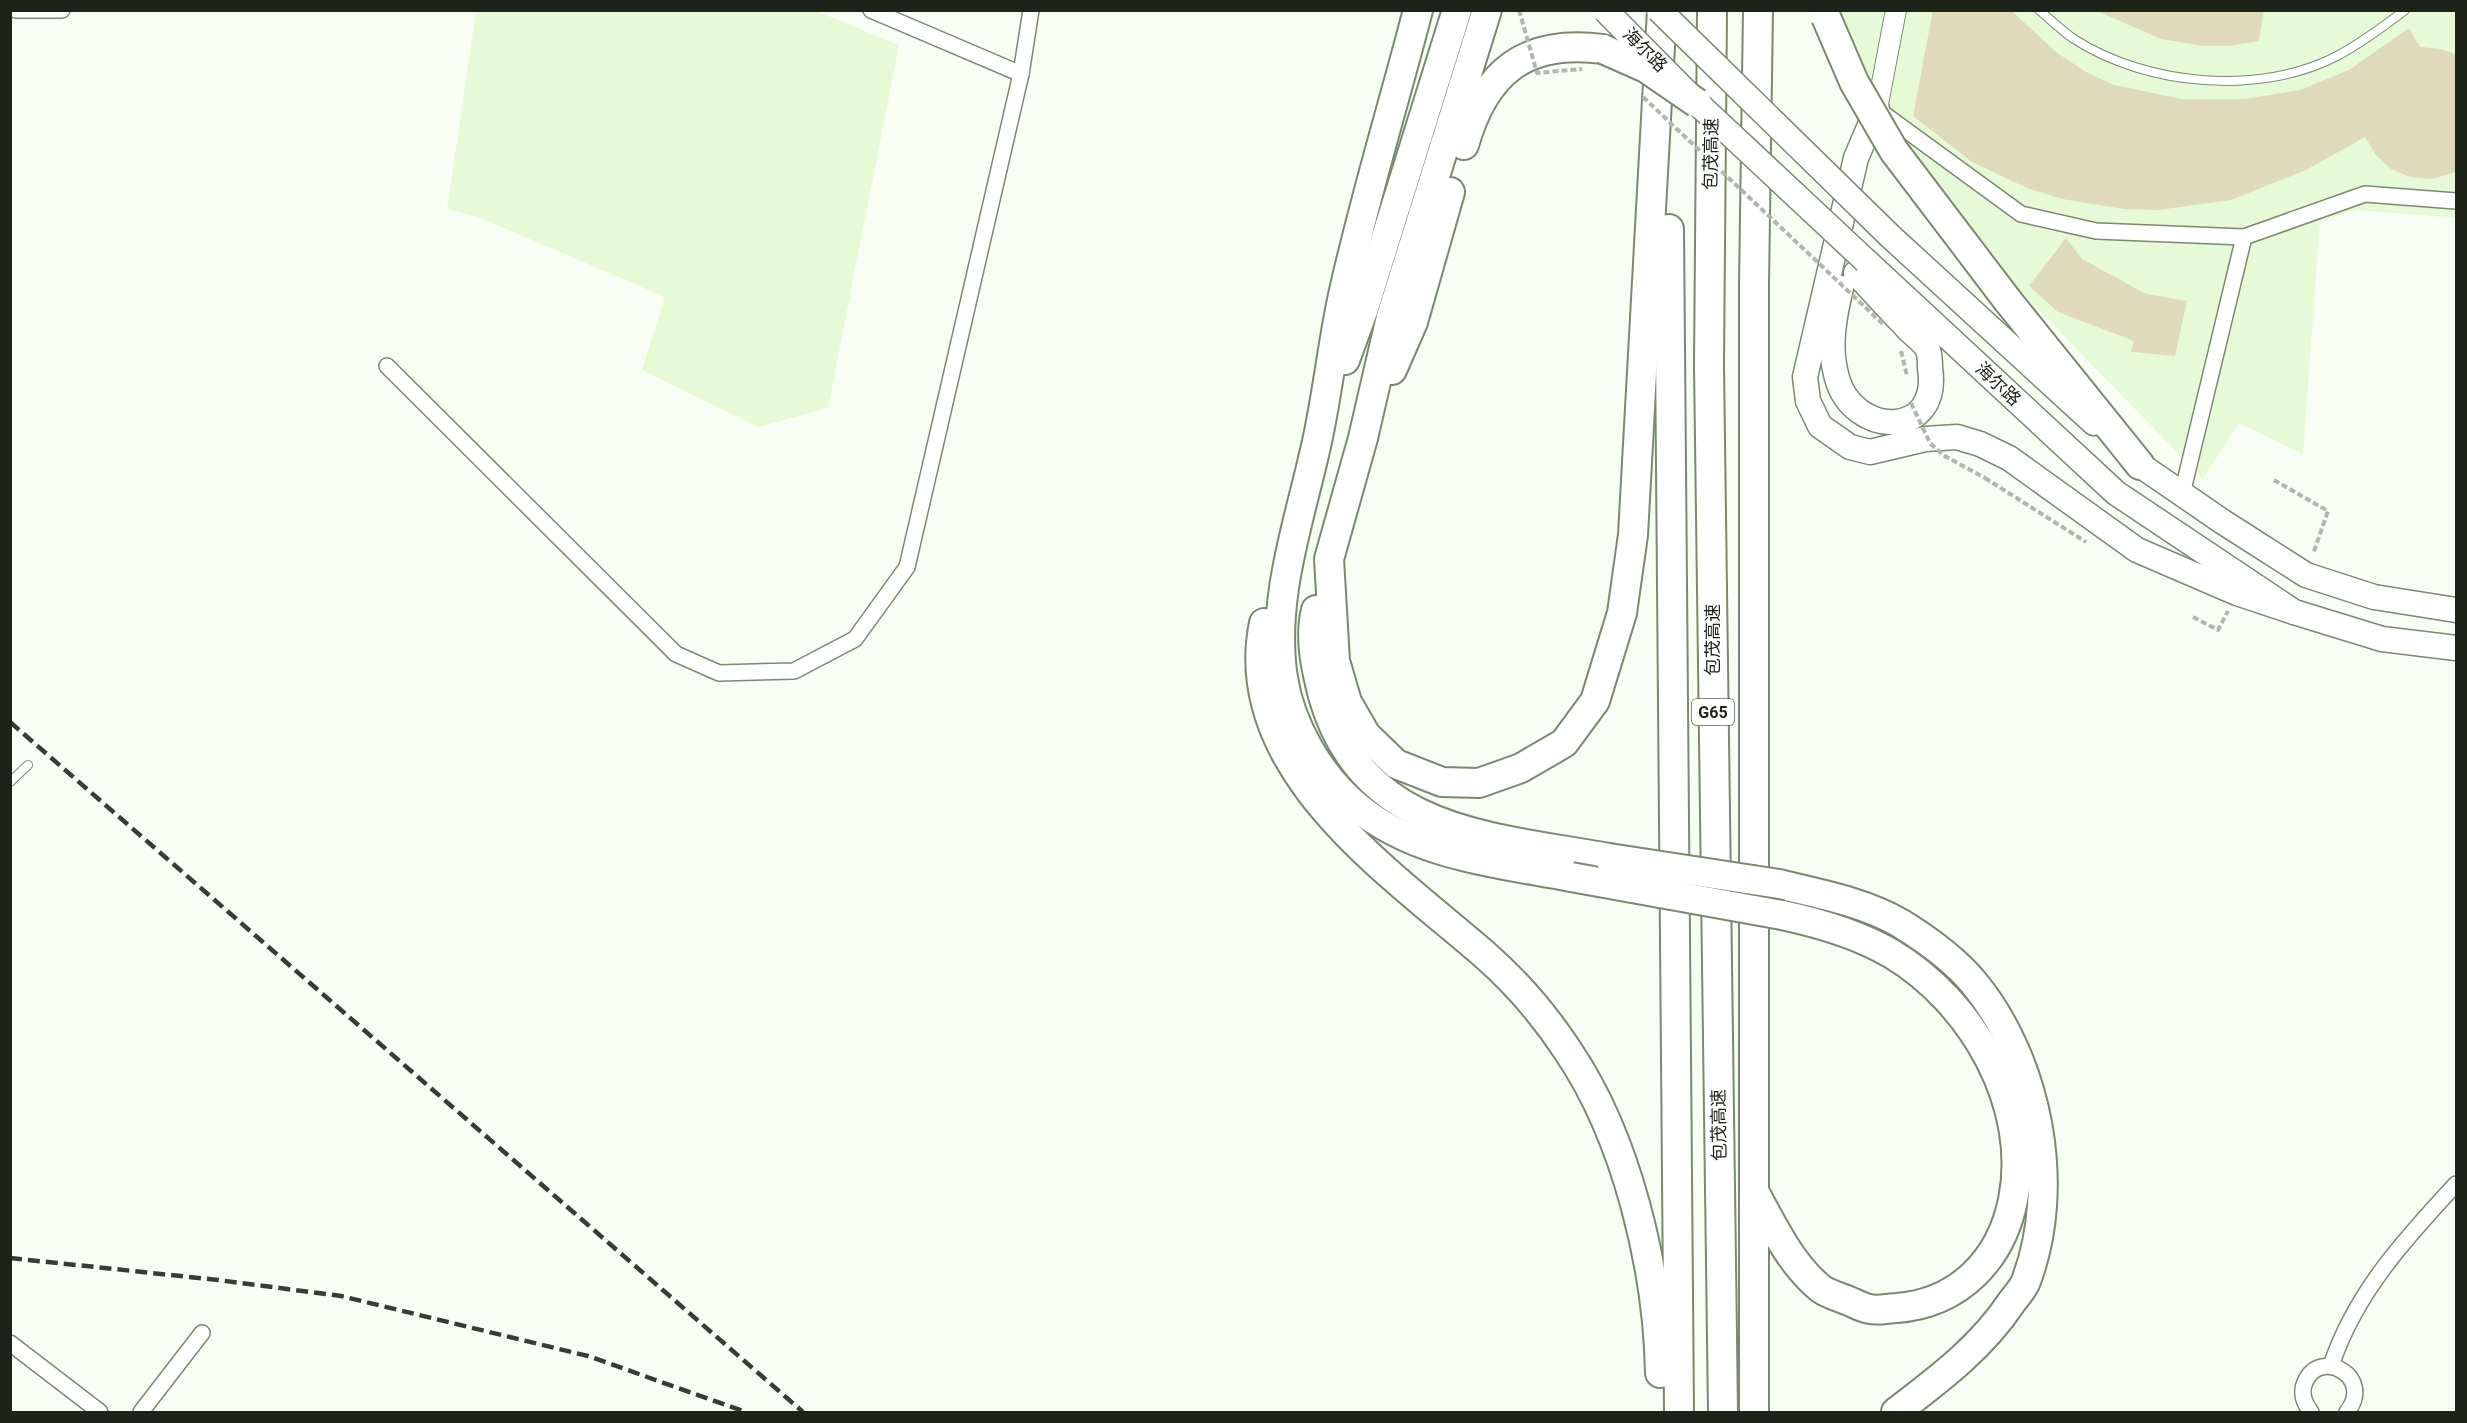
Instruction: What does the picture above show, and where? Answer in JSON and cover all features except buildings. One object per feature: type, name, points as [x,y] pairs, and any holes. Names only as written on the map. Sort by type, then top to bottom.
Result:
[{"type":"highway","points":[[1418,10],[1342,299],[1319,432],[1291,547],[1280,627],[1283,678],[1291,712],[1308,747],[1324,771],[1354,805],[1383,827],[1428,847],[1571,877],[1814,922],[1856,937],[1892,954],[1948,998],[1973,1032],[1998,1075],[2013,1123],[2017,1164],[2013,1200],[2000,1238],[1980,1271],[1951,1294],[1917,1306],[1871,1310],[1821,1289],[1782,1245],[1754,1191]]},
{"type":"highway","points":[[1319,432],[1363,311],[1457,10]]},
{"type":"highway","points":[[1487,10],[1391,316],[1363,438],[1314,618],[1314,663],[1327,710],[1346,747],[1376,783],[1402,805],[1437,823],[1485,836],[1779,884],[1863,906],[1899,923],[1940,951],[1974,983],[1999,1021],[2020,1067],[2037,1114],[2042,1160],[2042,1214],[2026,1282],[1993,1330],[1953,1368],[1896,1413]]},
{"type":"highway","points":[[1329,559],[1335,661],[1347,702],[1366,735],[1396,764],[1442,782],[1479,783],[1521,768],[1564,743],[1595,700],[1622,613],[1633,535],[1660,10]]},
{"type":"highway","name":"G65","points":[[1671,10],[1669,333],[1678,1413]]},
{"type":"highway","name":"包茂高速","points":[[1712,10],[1709,365],[1723,1413]]},
{"type":"highway","points":[[1754,1413],[1754,284],[1758,10]]},
{"type":"highway","points":[[1825,14],[1854,82],[1894,151],[2008,301],[2140,465]]},
{"type":"highway","points":[[1363,438],[1413,322],[1468,130],[1481,102],[1498,76],[1522,58],[1573,45],[1603,49],[1646,69],[1698,103]]},
{"type":"highway","points":[[1291,547],[1263,625],[1261,681],[1271,717],[1288,758],[1304,783],[1335,821],[1397,882],[1487,957],[1531,1001],[1568,1051],[1597,1099],[1620,1155],[1650,1263],[1660,1352],[1661,1413]]},
{"type":"main road","name":"海尔路","points":[[1605,10],[1698,103],[1790,189],[1861,267],[2116,493],[2294,612],[2334,627],[2382,639],[2457,648]]},
{"type":"main road","name":"海尔路","points":[[1660,10],[1890,236],[2140,465],[2306,575],[2374,597],[2453,608]]},
{"type":"main road","points":[[1861,267],[1928,349],[1932,380],[1926,405],[1910,420],[1882,423],[1853,407],[1837,380],[1832,351],[1835,312],[1870,167],[1877,109]]},
{"type":"main road","points":[[1877,109],[1856,158],[1805,377],[1808,401],[1820,426],[1850,447],[1869,452],[1925,439],[1957,437],[1980,444],[2009,458],[2137,550],[2237,593],[2294,612]]},
{"type":"main road","points":[[2432,646],[2457,654]]},
{"type":"street","points":[[16,10],[62,10]]},
{"type":"street","points":[[871,10],[1021,74]]},
{"type":"street","points":[[387,366],[676,654],[719,673],[794,671],[855,639],[907,567],[1021,74],[1031,10]]},
{"type":"street","points":[[1896,10],[1877,109],[2021,214],[2096,231],[2244,237],[2365,194],[2457,201]]},
{"type":"street","points":[[2182,494],[2244,237]]},
{"type":"street","points":[[2331,1366],[2341,1336],[2359,1304],[2398,1247],[2457,1184]]},
{"type":"street","points":[[141,1413],[202,1333]]},
{"type":"street","points":[[10,1343],[100,1413]]},
{"type":"street","points":[[2304,1410],[2302,1394],[2308,1377],[2322,1367],[2331,1366],[2346,1372],[2355,1388],[2355,1398],[2347,1413]]},
{"type":"lane","points":[[2039,10],[2075,40],[2128,64],[2184,79],[2237,82],[2287,73],[2335,57],[2373,35],[2405,10]]},
{"type":"lane","points":[[10,782],[28,765]]},
{"type":"path","points":[[1519,10],[1537,72],[1582,69]]},
{"type":"path","points":[[1636,90],[1891,332]]},
{"type":"path","points":[[1900,347],[1908,383]]},
{"type":"path","points":[[1910,393],[1911,403],[1930,443],[1943,455],[1985,478]]},
{"type":"path","points":[[2274,480],[2328,511],[2306,575]]},
{"type":"path","points":[[2193,617],[2218,630],[2237,593]]},
{"type":"shaded area","points":[[476,11],[816,11],[899,45],[828,408],[758,427],[642,370],[665,297],[478,217],[447,209]]},
{"type":"shaded area","points":[[1841,11],[2456,11],[2456,218],[2357,210],[2320,222],[2303,454],[2239,423],[2203,479],[2019,290],[1950,208],[1897,129],[1851,42]]},
{"type":"railway","points":[[10,722],[803,1412]]},
{"type":"railway","points":[[10,1258],[218,1280],[341,1296],[588,1356],[746,1412]]}]
